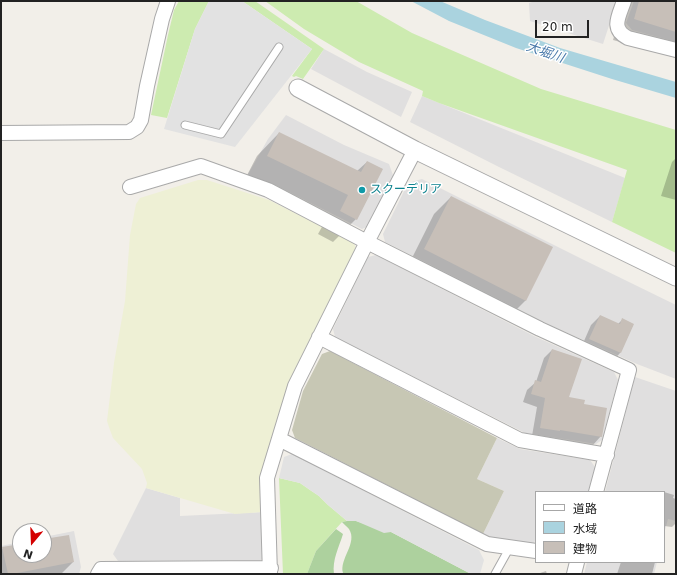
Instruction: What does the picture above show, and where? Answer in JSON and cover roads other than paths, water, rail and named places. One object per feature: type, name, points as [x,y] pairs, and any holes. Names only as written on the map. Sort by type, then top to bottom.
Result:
[{"type":"street","points":[[1,133],[128,132],[137,127],[141,120],[147,86],[168,1]]},
{"type":"street","points":[[624,1],[617,25],[622,35],[628,38],[676,50]]},
{"type":"street","points":[[298,88],[415,150],[676,277]]},
{"type":"street","points":[[98,574],[101,569],[270,571],[267,478],[295,386],[318,337],[415,150]]},
{"type":"street","points":[[130,187],[200,166],[268,190],[367,242],[540,329],[629,370],[596,491]]},
{"type":"street","points":[[318,337],[520,440],[607,455]]},
{"type":"street","points":[[279,439],[486,544],[535,551]]},
{"type":"street","points":[[574,574],[577,563]]},
{"type":"lane","points":[[185,125],[221,134],[279,47]]},
{"type":"lane","points":[[495,574],[510,547]]},
{"type":"water","name":"大堀川","points":[[411,1],[440,1],[485,20],[560,48],[676,82],[676,98],[516,48],[449,21]]},
{"type":"place","name":"スクーデリア","points":[[362,190]]}]
